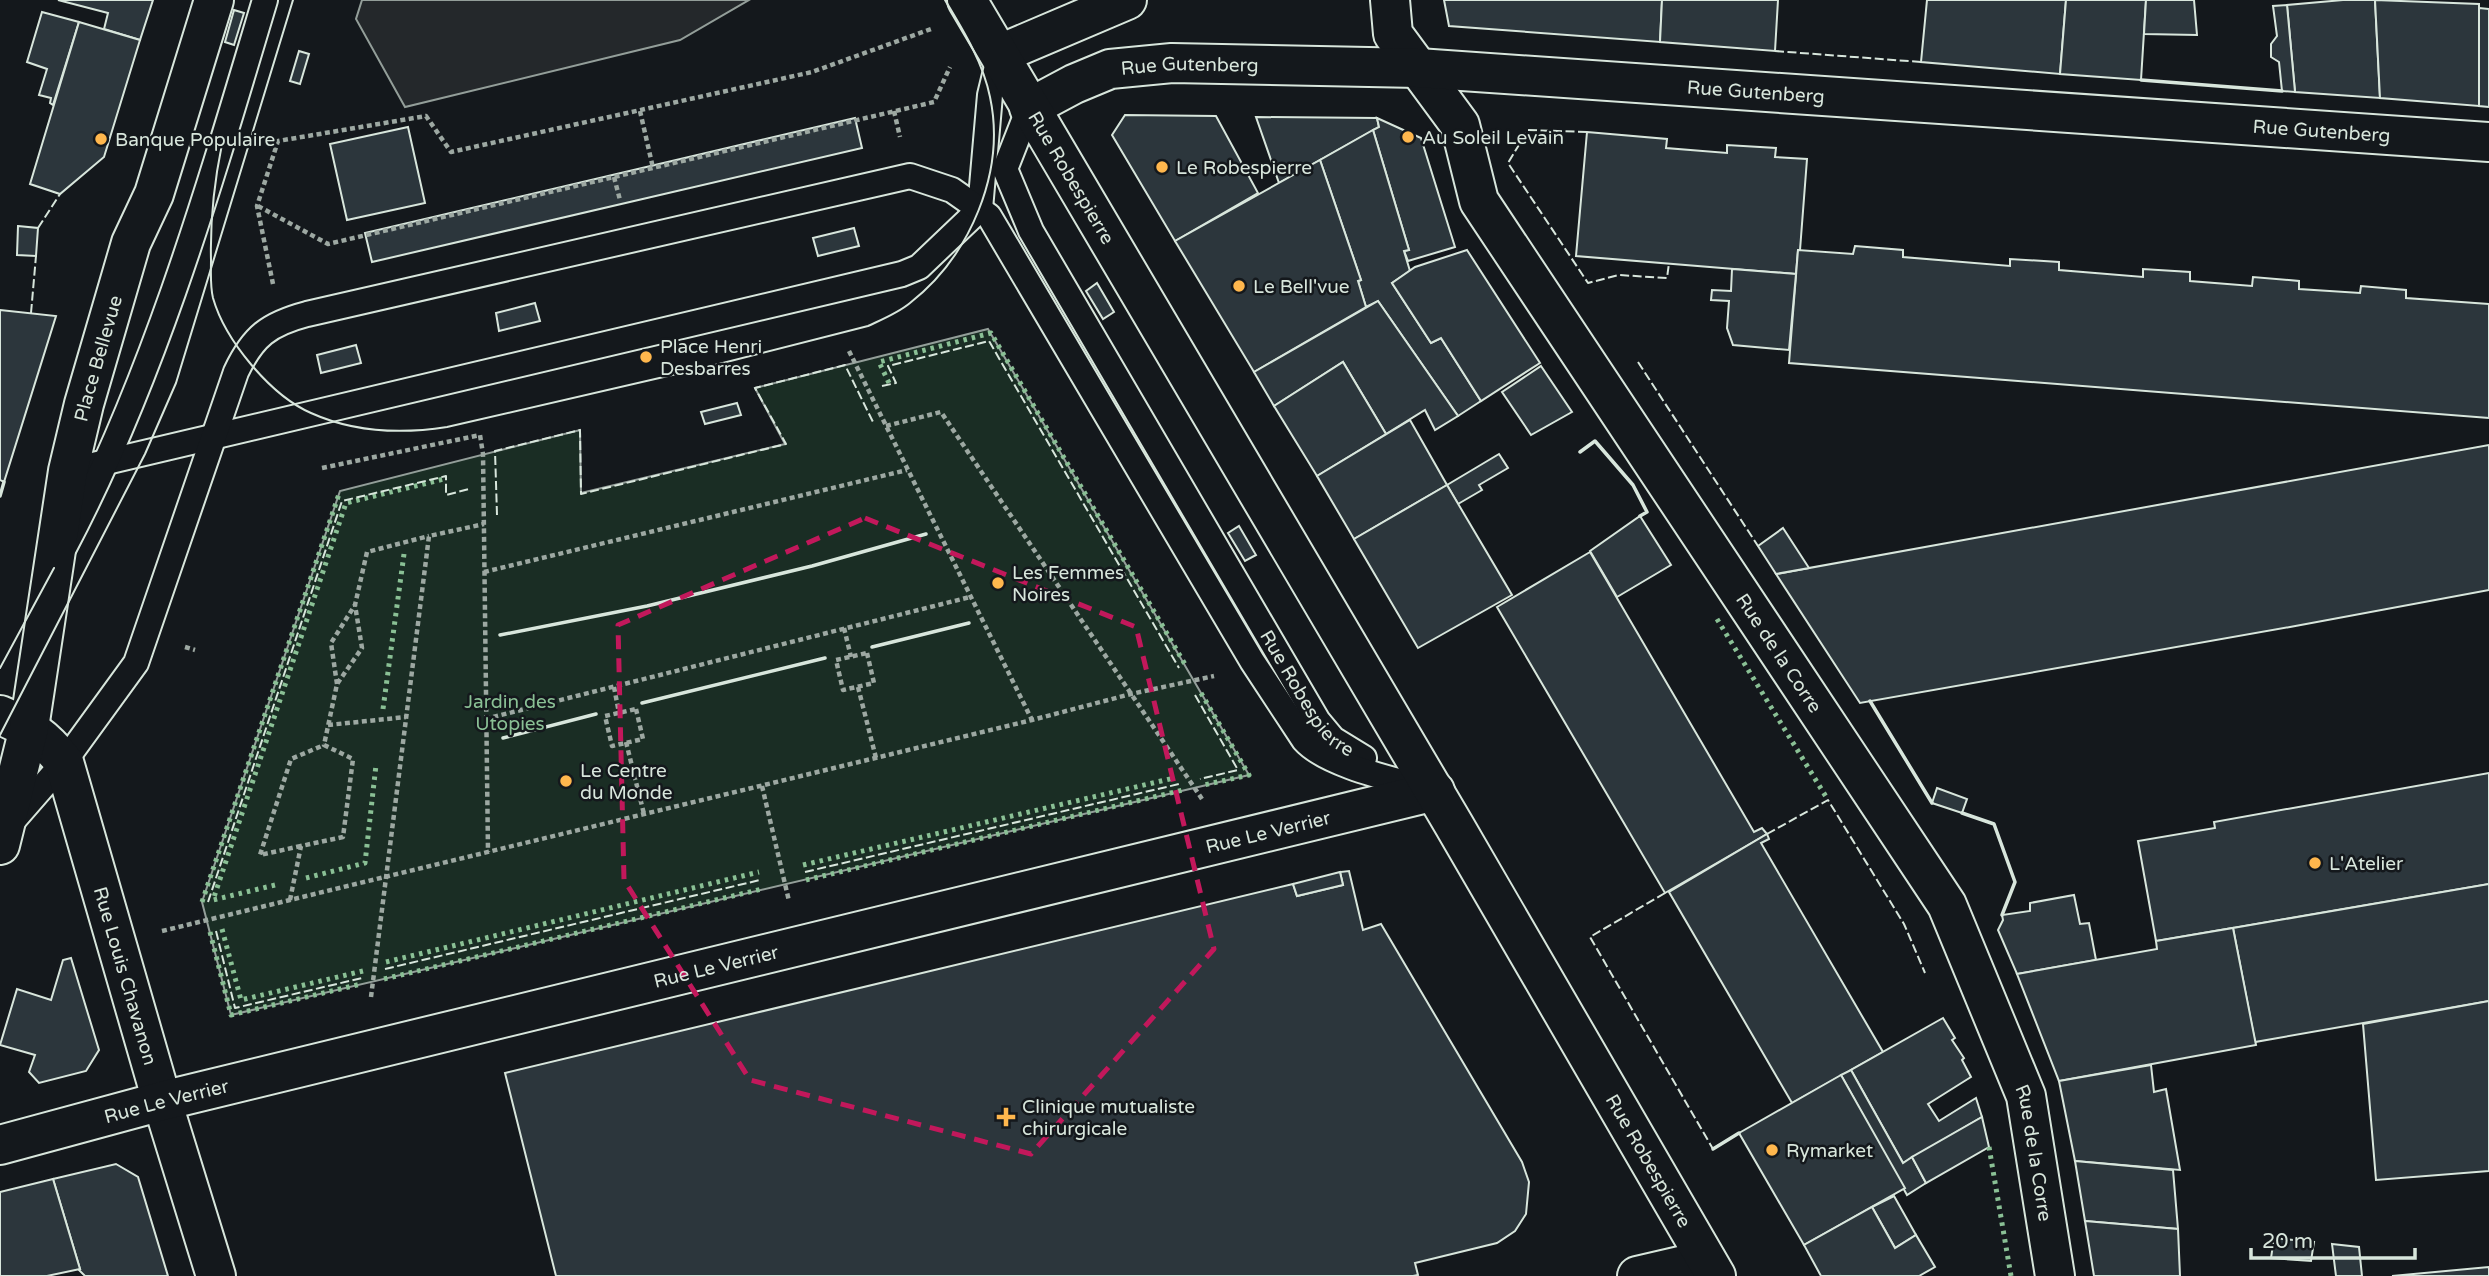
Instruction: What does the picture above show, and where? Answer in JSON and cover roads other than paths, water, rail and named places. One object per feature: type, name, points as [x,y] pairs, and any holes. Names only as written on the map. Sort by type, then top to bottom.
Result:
[{"type":"street","name":"Place Bellevue","points":[[3,837],[14,721],[54,568],[68,471],[84,404],[131,243],[154,194],[214,0]]},
{"type":"street","points":[[967,0],[1029,107]]},
{"type":"street","points":[[1000,54],[1127,0]]},
{"type":"street","name":"Rue de la Corre","points":[[1390,0],[1394,34],[1460,125],[1479,201],[1947,905],[2026,1096],[2055,1276]]},
{"type":"street","name":"Rue Gutenberg","points":[[1029,107],[1110,69],[1172,63],[1418,68],[2489,142]]},
{"type":"street","name":"Rue Robespierre","points":[[1029,107],[1434,791],[1711,1268]]},
{"type":"street","name":"Rue Louis Chavanon","points":[[14,721],[43,738],[64,762],[162,1101],[216,1276]]},
{"type":"street","name":"Rue Le Verrier","points":[[0,1145],[162,1101],[1434,791]]},
{"type":"street","points":[[1637,1276],[1711,1268]]},
{"type":"lane","points":[[54,568],[107,462],[158,334],[227,128],[265,0]]},
{"type":"lane","points":[[68,471],[902,274],[919,267],[980,209],[990,95],[1000,54]]},
{"type":"lane","name":"Rue Robespierre","points":[[1029,107],[1005,169],[1031,231],[1318,721],[1333,740],[1354,753],[1434,791]]},
{"type":"lane","points":[[3,837],[64,762],[136,663],[236,372],[244,355],[263,331],[289,319],[910,176],[952,190],[980,209],[1011,212],[1027,220]]},
{"type":"lane","name":"Rue Robespierre","points":[[980,209],[989,216],[1245,649],[1296,730],[1310,747],[1327,757],[1434,791]]},
{"type":"tram line","points":[[0,735],[145,454],[176,383],[293,0]]},
{"type":"tram line","points":[[222,144],[212,216],[211,289],[219,314],[238,348],[265,380],[296,405],[311,413],[344,424],[378,430],[447,427],[707,367],[868,326],[910,303],[950,262],[966,237],[988,183],[993,154],[994,125],[983,71],[945,0]]},
{"type":"tram line","points":[[0,668],[54,568]]},
{"type":"place","name":"Au Soleil Levain","points":[[1408,137]]},
{"type":"place","name":"Banque Populaire","points":[[101,139]]},
{"type":"place","name":"Le Robespierre","points":[[1162,167]]},
{"type":"place","name":"Le Bell'vue","points":[[1239,286]]},
{"type":"place","name":"Place Henri Desbarres","points":[[646,357]]},
{"type":"place","name":"Les Femmes Noires","points":[[998,583]]},
{"type":"place","name":"Le Centre du Monde","points":[[566,781]]},
{"type":"place","name":"L'Atelier","points":[[2315,863]]},
{"type":"place","name":"Clinique mutualiste chirurgicale","points":[[1006,1117]]},
{"type":"place","name":"Rymarket","points":[[1772,1150]]},
{"type":"park label","name":"Jardin des Utopies","points":[[510,712]]}]
